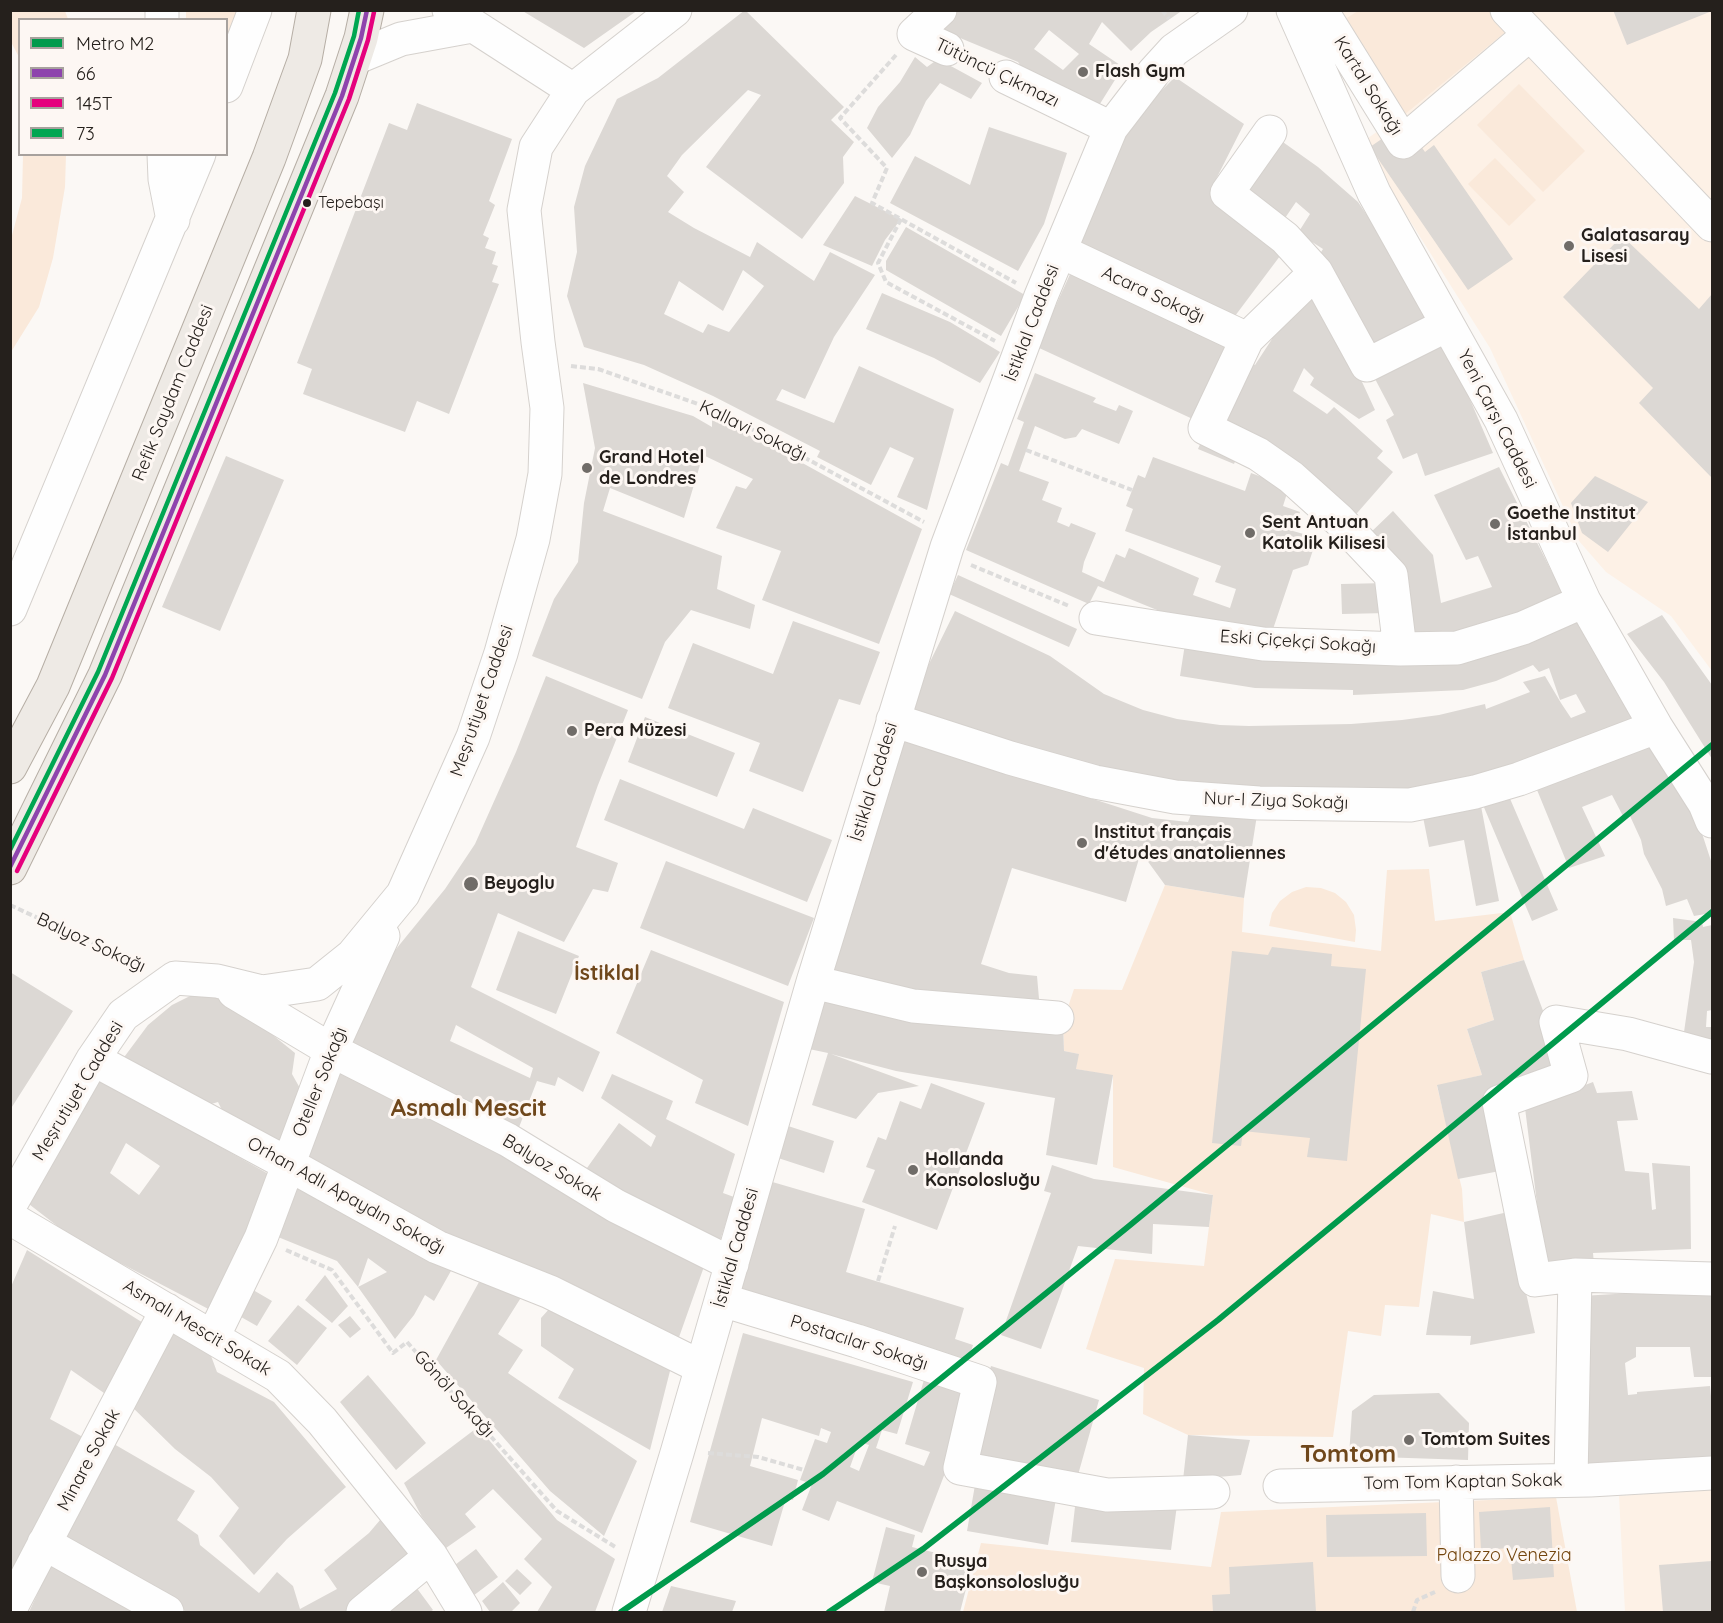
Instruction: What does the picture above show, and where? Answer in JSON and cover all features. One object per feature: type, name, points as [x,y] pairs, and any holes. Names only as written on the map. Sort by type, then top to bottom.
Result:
[{"type":"main road","name":"Refik Saydam Caddesi","points":[[10,767],[53,686],[269,158],[305,59],[314,10]]},
{"type":"main road","points":[[10,868],[105,675],[337,107],[355,58],[367,10]]},
{"type":"street","points":[[228,81],[255,10]]},
{"type":"street","name":"Meşrutiyet Caddesi","points":[[10,1205],[93,1059],[123,1015],[175,978],[217,981],[262,992],[317,984],[352,956],[403,894],[473,737],[501,652],[533,539],[545,474],[547,408],[524,210],[536,147],[573,90],[675,10]]},
{"type":"street","name":"Tütüncü Çıkmazı","points":[[940,10],[914,34],[947,49]]},
{"type":"street","name":"İstiklal Caddesi","points":[[629,1612],[722,1300],[813,982],[893,720],[948,546],[1041,296],[1111,128],[1174,50],[1231,10]]},
{"type":"street","name":"Yeni Çarşı Caddesi","points":[[1293,10],[1374,193],[1502,420],[1584,601],[1656,727],[1706,796]]},
{"type":"street","name":"Kartal Sokağı","points":[[1321,10],[1403,142],[1530,34]]},
{"type":"street","points":[[1507,10],[1713,225]]},
{"type":"street","points":[[355,58],[460,18],[573,90]]},
{"type":"street","name":"Tütüncü Çıkmazı","points":[[1006,77],[1111,128]]},
{"type":"street","points":[[1270,132],[1227,193],[1285,238],[1316,272],[1367,365],[1447,325]]},
{"type":"street","points":[[164,156],[165,179],[173,220]]},
{"type":"street","points":[[10,609],[198,156]]},
{"type":"street","name":"Acara Sokağı","points":[[1060,251],[1247,339]]},
{"type":"street","points":[[1316,272],[1247,339],[1205,428],[1258,454],[1290,477],[1339,520],[1391,575],[1400,649]]},
{"type":"street","name":"Eski Çiçekçi Sokağı","points":[[1096,618],[1263,644],[1400,649],[1457,648],[1523,628],[1584,601]]},
{"type":"street","name":"Nur-I Ziya Sokağı","points":[[893,720],[1010,758],[1095,782],[1175,797],[1259,803],[1410,805],[1475,792],[1519,779],[1656,727]]},
{"type":"street","name":"Oteller Sokağı","points":[[213,1337],[261,1239],[331,1050],[403,894]]},
{"type":"street","name":"Balyoz Sokak","points":[[217,981],[331,1050],[508,1140],[616,1206],[732,1264]]},
{"type":"street","points":[[813,982],[913,1006],[1057,1018]]},
{"type":"street","points":[[1713,1057],[1628,1034],[1556,1022],[1571,1076],[1499,1102],[1535,1280],[1575,1275],[1713,1279]]},
{"type":"street","name":"Orhan Adlı Apaydın Sokağı","points":[[93,1059],[436,1247],[550,1292],[701,1367]]},
{"type":"street","name":"Asmalı Mescit Sokak","points":[[10,1218],[278,1376],[322,1421],[431,1556],[465,1612]]},
{"type":"street","points":[[1571,1480],[1575,1275]]},
{"type":"street","name":"Postacılar Sokağı","points":[[722,1300],[980,1382],[960,1468],[1107,1495],[1214,1492]]},
{"type":"street","name":"Minare Sokak","points":[[10,1609],[167,1310]]},
{"type":"street","name":"Tom Tom Kaptan Sokak","points":[[1280,1486],[1571,1480],[1713,1473]]},
{"type":"street","points":[[1456,1482],[1458,1576]]},
{"type":"street","points":[[44,1543],[167,1612]]},
{"type":"street","points":[[363,1612],[431,1556]]},
{"type":"path","points":[[914,34],[840,118],[887,168],[872,203],[1041,296]]},
{"type":"path","points":[[901,219],[878,263],[886,282],[1021,353]]},
{"type":"path","name":"Kallavi Sokağı","points":[[541,362],[598,369],[718,411],[948,546]]},
{"type":"path","points":[[1026,450],[1132,490]]},
{"type":"path","points":[[948,546],[1096,618]]},
{"type":"path","name":"Balyoz Sokağı","points":[[10,905],[172,981]]},
{"type":"path","points":[[878,1281],[895,1226]]},
{"type":"path","name":"Gönöl Sokağı","points":[[261,1239],[332,1270],[393,1353],[407,1342],[557,1511],[644,1558]]},
{"type":"path","points":[[677,1453],[758,1457],[804,1470]]},
{"type":"shaded area","name":"Galatasaray Lisesi","points":[[1346,10],[1712,11],[1712,671],[1671,616],[1606,572],[1579,541],[1490,348],[1361,143],[1395,119],[1333,19]]},
{"type":"shaded area","points":[[1712,1489],[1712,1612],[1625,1612],[1619,1496]]},
{"type":"green space","points":[[1492,10],[1509,29],[1399,119],[1339,23],[1358,11]]},
{"type":"green space","points":[[10,11],[65,11],[68,18],[18,18],[18,55],[11,42]]},
{"type":"green space","points":[[186,11],[239,11],[228,37],[228,18],[186,18]]},
{"type":"green space","points":[[1519,84],[1585,151],[1543,192],[1477,125]]},
{"type":"green space","points":[[23,156],[66,156],[65,187],[53,258],[39,307],[11,352],[11,239],[22,198]]},
{"type":"green space","points":[[1495,158],[1536,200],[1509,226],[1468,184]]},
{"type":"green space","points":[[1429,869],[1435,921],[1510,912],[1524,960],[1481,972],[1494,1020],[1467,1029],[1482,1075],[1437,1086],[1462,1189],[1464,1222],[1431,1214],[1419,1307],[1385,1305],[1381,1336],[1348,1331],[1333,1437],[1188,1435],[1143,1414],[1144,1368],[1086,1349],[1115,1259],[1204,1266],[1213,1195],[1113,1167],[1113,1076],[1076,1069],[1078,1054],[1064,1051],[1063,1022],[1074,989],[1122,990],[1165,885],[1244,898],[1242,932],[1381,951],[1387,870]]},
{"type":"green space","points":[[1306,887],[1321,888],[1335,893],[1346,902],[1354,915],[1355,942],[1269,926],[1272,913],[1280,901],[1292,892]]},
{"type":"green space","name":"Palazzo Venezia","points":[[1556,1497],[1577,1612],[963,1612],[981,1543],[1211,1567],[1221,1512]]},
{"type":"building","points":[[521,10],[638,10],[584,48]]},
{"type":"building","points":[[745,10],[844,107],[831,120],[854,142],[843,157],[844,183],[802,239],[706,167],[761,95],[748,90],[682,155],[667,176],[684,192],[668,212],[750,257],[757,242],[814,281],[830,252],[875,275],[834,337],[805,399],[782,389],[776,400],[834,423],[859,366],[954,409],[927,510],[897,497],[914,458],[890,447],[871,485],[817,457],[820,451],[713,396],[644,365],[584,347],[567,296],[577,252],[574,207],[585,166],[617,99],[658,78]],"holes":[[[743,270],[764,286],[729,332],[708,324],[703,333],[664,314],[679,281],[723,311]]]},
{"type":"building","points":[[953,10],[1183,10],[1151,32],[1131,51],[1102,22],[1089,44],[1123,67],[1093,115],[1034,85],[1018,62],[936,28]],"holes":[[[1049,30],[1079,54],[1063,70],[1034,49]]]},
{"type":"building","points":[[1613,10],[1712,10],[1712,11],[1627,45]]},
{"type":"building","points":[[915,57],[927,67],[938,59],[982,83],[971,99],[940,83],[926,101],[910,135],[892,158],[867,128],[878,107],[900,82]]},
{"type":"building","points":[[1175,77],[1244,124],[1211,189],[1286,248],[1232,320],[1074,243],[1132,120]]},
{"type":"building","points":[[417,103],[512,139],[489,201],[495,205],[483,235],[489,238],[485,248],[496,252],[492,264],[498,266],[492,282],[499,284],[449,414],[417,401],[405,432],[303,394],[312,369],[297,363],[389,123],[407,130]]},
{"type":"building","points":[[1405,123],[1425,152],[1434,145],[1513,259],[1468,290],[1370,147]]},
{"type":"building","points":[[989,127],[1067,153],[1044,224],[1018,271],[890,203],[915,156],[970,185]]},
{"type":"building","points":[[1280,140],[1318,167],[1358,202],[1393,254],[1410,292],[1431,322],[1371,350],[1318,257],[1323,249],[1298,233],[1310,214],[1296,202],[1283,221],[1248,191]]},
{"type":"building","points":[[855,196],[901,219],[885,240],[872,266],[823,245]]},
{"type":"building","points":[[906,227],[1025,295],[1001,336],[886,270],[886,261]]},
{"type":"building","name":"Galatasaray Lisesi","points":[[1622,236],[1699,309],[1712,294],[1712,478],[1639,403],[1653,388],[1563,297]]},
{"type":"building","points":[[1071,272],[1232,346],[1197,421],[1037,347]]},
{"type":"building","points":[[1312,290],[1351,358],[1375,410],[1359,419],[1310,385],[1314,378],[1304,368],[1293,391],[1327,414],[1334,407],[1383,451],[1377,458],[1393,472],[1351,520],[1218,421],[1245,359],[1255,365],[1272,339],[1267,331]]},
{"type":"building","points":[[882,293],[950,322],[1000,352],[980,383],[934,358],[866,329]]},
{"type":"building","points":[[1441,345],[1462,381],[1493,453],[1425,476],[1417,453],[1403,459],[1386,420],[1394,415],[1374,377]]},
{"type":"building","points":[[1035,373],[1096,398],[1093,402],[1116,411],[1119,405],[1133,411],[1119,444],[1082,429],[1076,437],[1065,439],[1035,426],[1019,471],[1049,482],[1042,500],[1062,508],[1057,522],[1069,527],[1071,523],[1096,533],[1082,572],[1104,582],[1116,554],[1125,558],[1129,548],[1199,578],[1193,595],[1230,608],[1236,589],[1215,582],[1221,566],[1125,531],[1133,509],[1126,506],[1138,475],[1145,478],[1153,457],[1245,491],[1251,473],[1289,487],[1283,506],[1300,512],[1293,531],[1307,535],[1313,550],[1308,565],[1293,570],[1271,635],[1189,623],[1098,586],[1089,604],[966,550],[1001,463],[1008,466],[1024,422],[1017,419]]},
{"type":"building","points":[[583,383],[693,416],[712,427],[712,418],[768,444],[922,529],[879,644],[762,600],[781,551],[716,528],[736,486],[746,489],[753,479],[703,455],[684,518],[610,488],[603,511],[722,556],[717,589],[755,605],[750,629],[691,610],[665,642],[642,699],[532,656],[554,599],[578,562],[584,503],[595,448]]},
{"type":"building","points":[[1204,435],[1240,450],[1234,464],[1198,449]]},
{"type":"building","points":[[226,456],[284,480],[220,631],[162,607]]},
{"type":"building","points":[[1499,467],[1563,594],[1473,630],[1405,637],[1368,535],[1393,511],[1433,555],[1441,603],[1492,587],[1478,556],[1466,560],[1434,495]]},
{"type":"building","points":[[1595,476],[1648,502],[1608,552],[1582,533],[1571,503]]},
{"type":"building","points":[[958,575],[1077,629],[1069,647],[949,594]]},
{"type":"building","points":[[1387,583],[1388,613],[1342,614],[1341,584]]},
{"type":"building","points":[[955,611],[1050,656],[1104,694],[1143,710],[1177,719],[1220,725],[1249,726],[1351,724],[1439,715],[1485,704],[1486,709],[1530,692],[1523,682],[1545,676],[1571,718],[1586,712],[1576,694],[1560,700],[1549,668],[1539,672],[1533,665],[1496,681],[1463,690],[1353,695],[1353,690],[1255,688],[1180,676],[1185,644],[1257,655],[1584,616],[1645,725],[1503,777],[1381,797],[1122,779],[907,717],[925,672]]},
{"type":"building","points":[[1662,615],[1712,685],[1712,759],[1664,682],[1627,634]]},
{"type":"building","points":[[793,621],[880,652],[860,705],[839,699],[803,792],[749,771],[760,743],[668,708],[693,643],[773,674]]},
{"type":"building","points":[[546,676],[628,710],[576,847],[618,863],[608,892],[593,889],[564,942],[498,913],[471,987],[600,1052],[583,1092],[558,1077],[555,1086],[537,1081],[516,1135],[347,1047],[392,954],[445,889],[475,844],[516,752]],"holes":[[[456,1025],[533,1068],[530,1078],[450,1041]]]},
{"type":"building","points":[[645,717],[735,753],[717,797],[628,762]]},
{"type":"building","points":[[901,737],[1152,818],[1188,822],[1193,809],[1257,815],[1244,898],[1165,885],[1141,852],[1126,902],[1012,868],[981,964],[1009,973],[1037,976],[1040,1010],[968,1003],[825,973]]},
{"type":"building","points":[[1657,744],[1696,815],[1712,864],[1712,917],[1711,913],[1694,916],[1687,899],[1666,906],[1662,889],[1644,854],[1641,840],[1630,816],[1624,818],[1612,795],[1582,807],[1605,856],[1569,868],[1535,785]]},
{"type":"building","points":[[620,779],[744,829],[753,808],[832,840],[807,902],[604,820]]},
{"type":"building","points":[[1508,794],[1558,910],[1532,921],[1483,805]]},
{"type":"building","points":[[1481,806],[1499,901],[1476,906],[1464,840],[1429,847],[1423,817]]},
{"type":"building","points":[[666,861],[814,918],[788,986],[640,928]]},
{"type":"building","points":[[1673,918],[1702,922],[1703,927],[1712,925],[1712,1010],[1707,1011],[1706,1027],[1712,1027],[1712,1049],[1683,1039],[1694,962],[1691,940],[1674,940]]},
{"type":"building","points":[[518,931],[579,956],[556,1014],[496,990]]},
{"type":"building","points":[[1272,947],[1332,954],[1331,966],[1366,969],[1347,1161],[1307,1157],[1310,1138],[1243,1131],[1241,1146],[1212,1143],[1232,951],[1268,955]]},
{"type":"building","points":[[651,950],[784,1002],[748,1126],[695,1103],[703,1080],[616,1033]]},
{"type":"building","points":[[1524,960],[1545,1016],[1557,1069],[1522,1083],[1505,1170],[1458,1179],[1437,1085],[1482,1075],[1467,1029],[1494,1020],[1481,972]]},
{"type":"building","points":[[10,972],[73,1011],[10,1110]]},
{"type":"building","points":[[198,992],[222,994],[295,1053],[292,1074],[306,1099],[286,1151],[225,1116],[218,1102],[201,1107],[181,1087],[122,1060],[148,1025],[172,1005]]},
{"type":"building","points":[[825,994],[1063,1022],[1064,1051],[1079,1054],[1076,1069],[1113,1075],[1097,1165],[1046,1155],[1055,1098],[896,1071],[831,1054],[919,1086],[878,1093],[856,1119],[812,1105],[828,1053],[809,1049]]},
{"type":"building","points":[[335,1061],[706,1261],[678,1340],[435,1242],[298,1159]]},
{"type":"building","points":[[91,1074],[272,1176],[218,1314],[74,1239],[25,1201]],"holes":[[[126,1143],[160,1166],[139,1195],[110,1173]]]},
{"type":"building","points":[[612,1074],[673,1101],[666,1119],[735,1154],[723,1193],[734,1197],[717,1250],[582,1175],[619,1123],[651,1147],[656,1136],[601,1098]]},
{"type":"building","points":[[1593,1082],[1597,1093],[1632,1091],[1638,1120],[1617,1121],[1625,1171],[1649,1173],[1652,1210],[1656,1209],[1652,1163],[1690,1166],[1691,1249],[1593,1253],[1594,1264],[1545,1267],[1525,1108]]},
{"type":"building","points":[[931,1083],[985,1103],[937,1230],[862,1202],[875,1170],[866,1167],[878,1137],[886,1140],[900,1101],[921,1109]]},
{"type":"building","points":[[782,1124],[834,1141],[824,1173],[772,1156]]},
{"type":"building","points":[[1052,1165],[1094,1179],[1213,1195],[1209,1227],[1153,1224],[1152,1254],[1078,1246],[1041,1349],[1001,1335],[1051,1193],[1044,1191]]},
{"type":"building","points":[[289,1174],[456,1262],[434,1301],[425,1295],[414,1315],[395,1339],[337,1261],[278,1237]],"holes":[[[368,1258],[387,1272],[358,1287]]]},
{"type":"building","points":[[769,1181],[865,1209],[846,1272],[964,1308],[955,1339],[973,1345],[966,1367],[734,1291]]},
{"type":"building","points":[[1508,1212],[1535,1333],[1470,1345],[1471,1336],[1426,1335],[1433,1291],[1474,1299],[1464,1222]]},
{"type":"building","points":[[27,1250],[148,1326],[114,1400],[71,1370],[50,1419],[90,1441],[10,1592],[10,1289]]},
{"type":"building","points":[[325,1275],[348,1306],[332,1323],[305,1300]]},
{"type":"building","points":[[479,1282],[522,1296],[498,1334],[523,1350],[508,1373],[637,1461],[604,1536],[550,1491],[436,1360]]},
{"type":"building","points":[[248,1287],[272,1301],[257,1326],[234,1313]]},
{"type":"building","points":[[1632,1293],[1712,1293],[1712,1377],[1694,1377],[1690,1347],[1636,1347],[1636,1357],[1625,1363],[1628,1395],[1637,1394],[1637,1392],[1710,1386],[1712,1462],[1586,1472],[1581,1296]]},
{"type":"building","points":[[298,1305],[327,1328],[297,1365],[268,1341]]},
{"type":"building","points":[[550,1308],[671,1367],[650,1450],[558,1398],[574,1369],[541,1346],[541,1318]]},
{"type":"building","points":[[350,1316],[361,1329],[350,1338],[338,1325]]},
{"type":"building","points":[[166,1325],[207,1345],[217,1372],[274,1402],[346,1487],[287,1539],[254,1575],[219,1536],[239,1508],[211,1477],[175,1449],[127,1402]]},
{"type":"building","points":[[743,1333],[913,1382],[897,1434],[882,1430],[876,1448],[924,1466],[930,1452],[905,1444],[926,1373],[973,1390],[950,1460],[922,1533],[837,1501],[829,1521],[802,1510],[812,1484],[800,1480],[815,1439],[827,1443],[831,1432],[821,1428],[819,1436],[762,1418],[750,1466],[798,1480],[793,1500],[786,1498],[772,1546],[690,1522]],"holes":[[[859,1442],[869,1445],[859,1471],[850,1467]]]},
{"type":"building","points":[[991,1366],[1099,1400],[1078,1475],[1028,1469],[965,1450]]},
{"type":"building","points":[[368,1375],[426,1443],[396,1470],[340,1402]]},
{"type":"building","name":"Tomtom Suites","points":[[1439,1393],[1469,1423],[1468,1460],[1349,1456],[1352,1411],[1374,1395]]},
{"type":"building","points":[[478,1427],[557,1520],[615,1559],[595,1612],[537,1612],[552,1587],[524,1559],[542,1539],[493,1489],[465,1514],[476,1527],[446,1548],[422,1517],[404,1483]]},
{"type":"building","points":[[1188,1435],[1250,1440],[1241,1475],[1183,1480]]},
{"type":"building","points":[[107,1440],[195,1491],[177,1520],[198,1535],[200,1545],[259,1593],[277,1572],[293,1586],[300,1609],[337,1589],[324,1570],[369,1533],[386,1513],[417,1551],[359,1612],[187,1612],[98,1561],[57,1529]]},
{"type":"building","points":[[975,1485],[1056,1499],[1048,1545],[967,1531]]},
{"type":"building","points":[[1076,1498],[1177,1505],[1171,1550],[1071,1542]]},
{"type":"building","points":[[1550,1507],[1554,1577],[1513,1580],[1510,1548],[1481,1550],[1479,1512]]},
{"type":"building","points":[[1426,1513],[1427,1556],[1327,1557],[1326,1515]]},
{"type":"building","name":"Rusya Başkonsolosluğu","points":[[886,1527],[915,1535],[912,1547],[973,1562],[960,1612],[884,1612],[890,1586],[872,1582]]},
{"type":"building","points":[[476,1549],[498,1577],[469,1599],[447,1571]]},
{"type":"building","points":[[53,1560],[140,1612],[29,1612]]},
{"type":"building","points":[[1712,1561],[1712,1612],[1663,1612],[1659,1565]]},
{"type":"building","points":[[1313,1562],[1316,1612],[1213,1612],[1212,1595],[1230,1594],[1229,1567]]},
{"type":"building","points":[[517,1569],[532,1583],[520,1595],[505,1581]]},
{"type":"building","points":[[503,1582],[520,1603],[511,1612],[490,1612],[482,1601]]},
{"type":"building","points":[[671,1586],[736,1601],[732,1612],[662,1612]]},
{"type":"building","points":[[416,1587],[433,1610],[430,1612],[384,1612]]},
{"type":"metro line","name":"M2","points":[[621,1612],[823,1474],[1129,1226],[1712,745]]},
{"type":"metro line","name":"M2","points":[[829,1612],[923,1549],[1218,1320],[1712,912]]},
{"type":"transit line","name":"73","points":[[10,850],[98,672],[335,93],[354,36],[359,10]]},
{"type":"transit line","name":"66","points":[[10,867],[105,675],[342,96],[361,38],[367,10]]},
{"type":"transit line","name":"145T","points":[[17,871],[112,678],[349,99],[368,40],[374,12]]},
{"type":"place","name":"Flash Gym","points":[[1083,72]]},
{"type":"place","name":"Tepebaşı","points":[[307,203]]},
{"type":"place","name":"Galatasaray Lisesi","points":[[1569,246]]},
{"type":"place","name":"Grand Hotel de Londres","points":[[587,468]]},
{"type":"place","name":"Goethe Institut İstanbul","points":[[1495,524]]},
{"type":"place","name":"Sent Antuan Katolik Kilisesi","points":[[1250,533]]},
{"type":"place","name":"Pera Müzesi","points":[[572,731]]},
{"type":"place","name":"Institut français d'études anatoliennes","points":[[1082,843]]},
{"type":"place","name":"Beyoglu","points":[[471,884]]},
{"type":"place","name":"Hollanda Konsolosluğu","points":[[913,1170]]},
{"type":"place","name":"Tomtom Suites","points":[[1409,1440]]},
{"type":"place","name":"Rusya Başkonsolosluğu","points":[[922,1572]]},
{"type":"district","name":"İstiklal","points":[[607,974]]},
{"type":"district","name":"Asmalı Mescit","points":[[469,1109]]},
{"type":"district","name":"Tomtom","points":[[1348,1455]]}]
